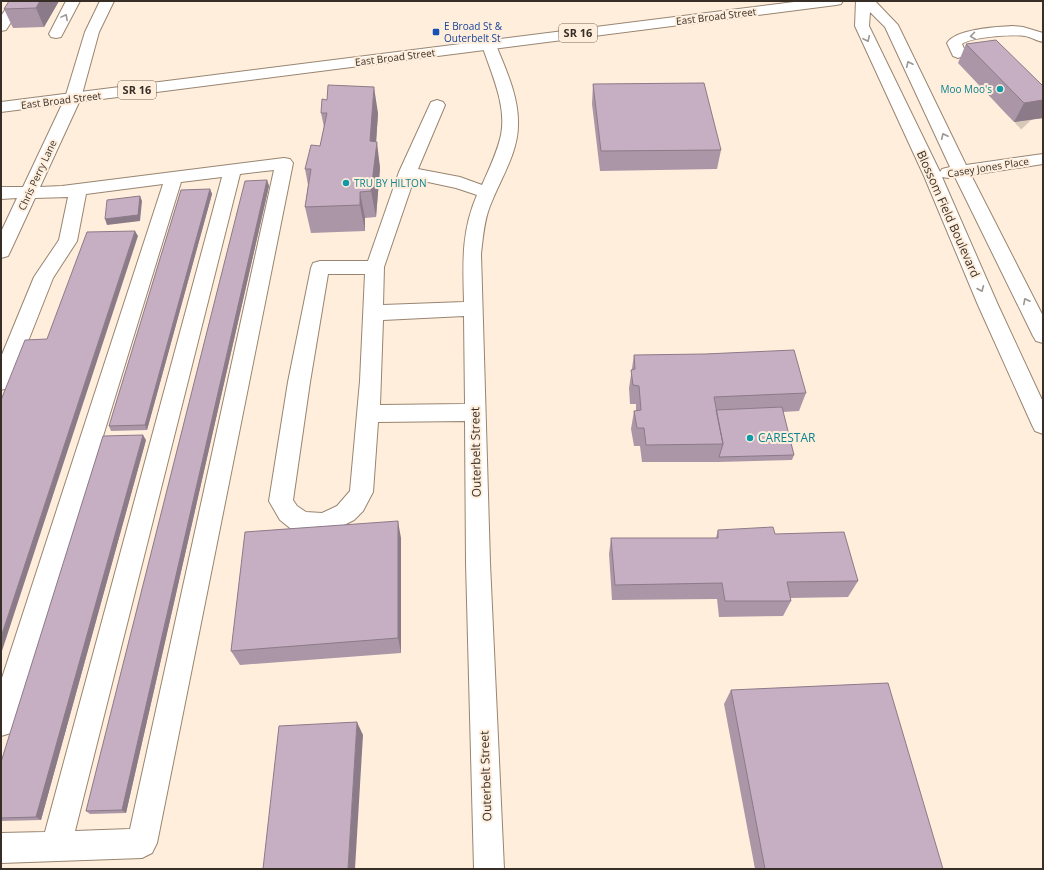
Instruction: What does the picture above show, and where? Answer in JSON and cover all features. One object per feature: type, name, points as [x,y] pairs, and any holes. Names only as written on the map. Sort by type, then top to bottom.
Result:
[{"type":"main road","points":[[1,27],[18,1]]},
{"type":"main road","points":[[56,34],[74,1]]},
{"type":"main road","name":"Chris Perry Lane","points":[[1,252],[73,98],[92,32],[107,1]]},
{"type":"main road","name":"East Broad Street","points":[[1,107],[836,1]]},
{"type":"main road","name":"Blossom Field Boulevard","points":[[863,1],[862,26],[933,176],[988,305],[1034,388],[1043,425]]},
{"type":"main road","points":[[867,1],[891,26],[960,171],[1043,336]]},
{"type":"main road","points":[[958,52],[954,43],[960,38],[1005,32],[1025,32],[1043,38]]},
{"type":"main road","points":[[1005,32],[1028,35],[1043,49]]},
{"type":"main road","name":"Outerbelt Street","points":[[489,45],[502,81],[510,126],[508,139],[478,214],[472,254],[478,570],[490,869]]},
{"type":"main road","points":[[375,267],[320,268],[299,382],[281,501],[291,516],[300,521],[321,524],[343,516],[352,509],[358,501],[361,492],[371,381],[375,267],[408,172],[437,105]]},
{"type":"main road","name":"Casey Jones Place","points":[[933,176],[1043,159]]},
{"type":"main road","points":[[1,193],[78,190],[284,163],[142,843],[1,848]]},
{"type":"main road","points":[[56,846],[232,170]]},
{"type":"main road","points":[[408,172],[460,183],[487,193]]},
{"type":"main road","points":[[1,722],[174,178]]},
{"type":"main road","points":[[1,382],[44,277],[68,241],[78,190]]},
{"type":"main road","points":[[373,313],[474,309]]},
{"type":"main road","points":[[368,414],[475,412]]},
{"type":"building","points":[[9,1],[40,1],[36,8],[4,9]]},
{"type":"building","points":[[996,40],[1043,86],[1043,100],[1024,103],[966,44]]},
{"type":"building","points":[[704,83],[721,150],[601,151],[593,84]]},
{"type":"building","name":"TRU BY HILTON","points":[[328,85],[374,87],[370,141],[377,142],[371,191],[360,192],[360,205],[305,207],[311,169],[305,169],[311,145],[320,146],[327,113],[321,113],[322,99],[327,100]]},
{"type":"building","points":[[267,180],[122,810],[86,811],[245,181]]},
{"type":"building","points":[[210,189],[145,425],[109,426],[181,190]]},
{"type":"building","points":[[140,196],[138,215],[105,219],[107,200]]},
{"type":"building","points":[[135,231],[1,637],[1,400],[25,340],[47,339],[87,232]]},
{"type":"building","points":[[794,350],[806,393],[714,397],[723,444],[646,445],[644,428],[637,428],[634,411],[641,410],[639,386],[633,385],[631,370],[635,369],[634,355],[705,354]]},
{"type":"building","name":"CARESTAR","points":[[782,407],[794,455],[719,457],[723,444],[716,410]]},
{"type":"building","points":[[143,435],[36,817],[1,818],[1,762],[103,436]]},
{"type":"building","points":[[398,521],[398,638],[231,651],[245,532]]},
{"type":"building","points":[[773,527],[775,534],[844,532],[858,581],[787,582],[791,601],[725,601],[722,583],[615,585],[611,538],[718,538],[718,530]]},
{"type":"building","points":[[888,683],[943,869],[765,869],[731,690]]},
{"type":"building","points":[[357,722],[348,869],[263,869],[279,726]]},
{"type":"tunnel","points":[[1004,100],[1027,124]]},
{"type":"place","name":"E Broad St & Outerbelt St","points":[[436,32]]},
{"type":"place","name":"Moo Moo's","points":[[1000,89]]},
{"type":"place","name":"TRU BY HILTON","points":[[346,183]]},
{"type":"place","name":"CARESTAR","points":[[750,438]]}]
